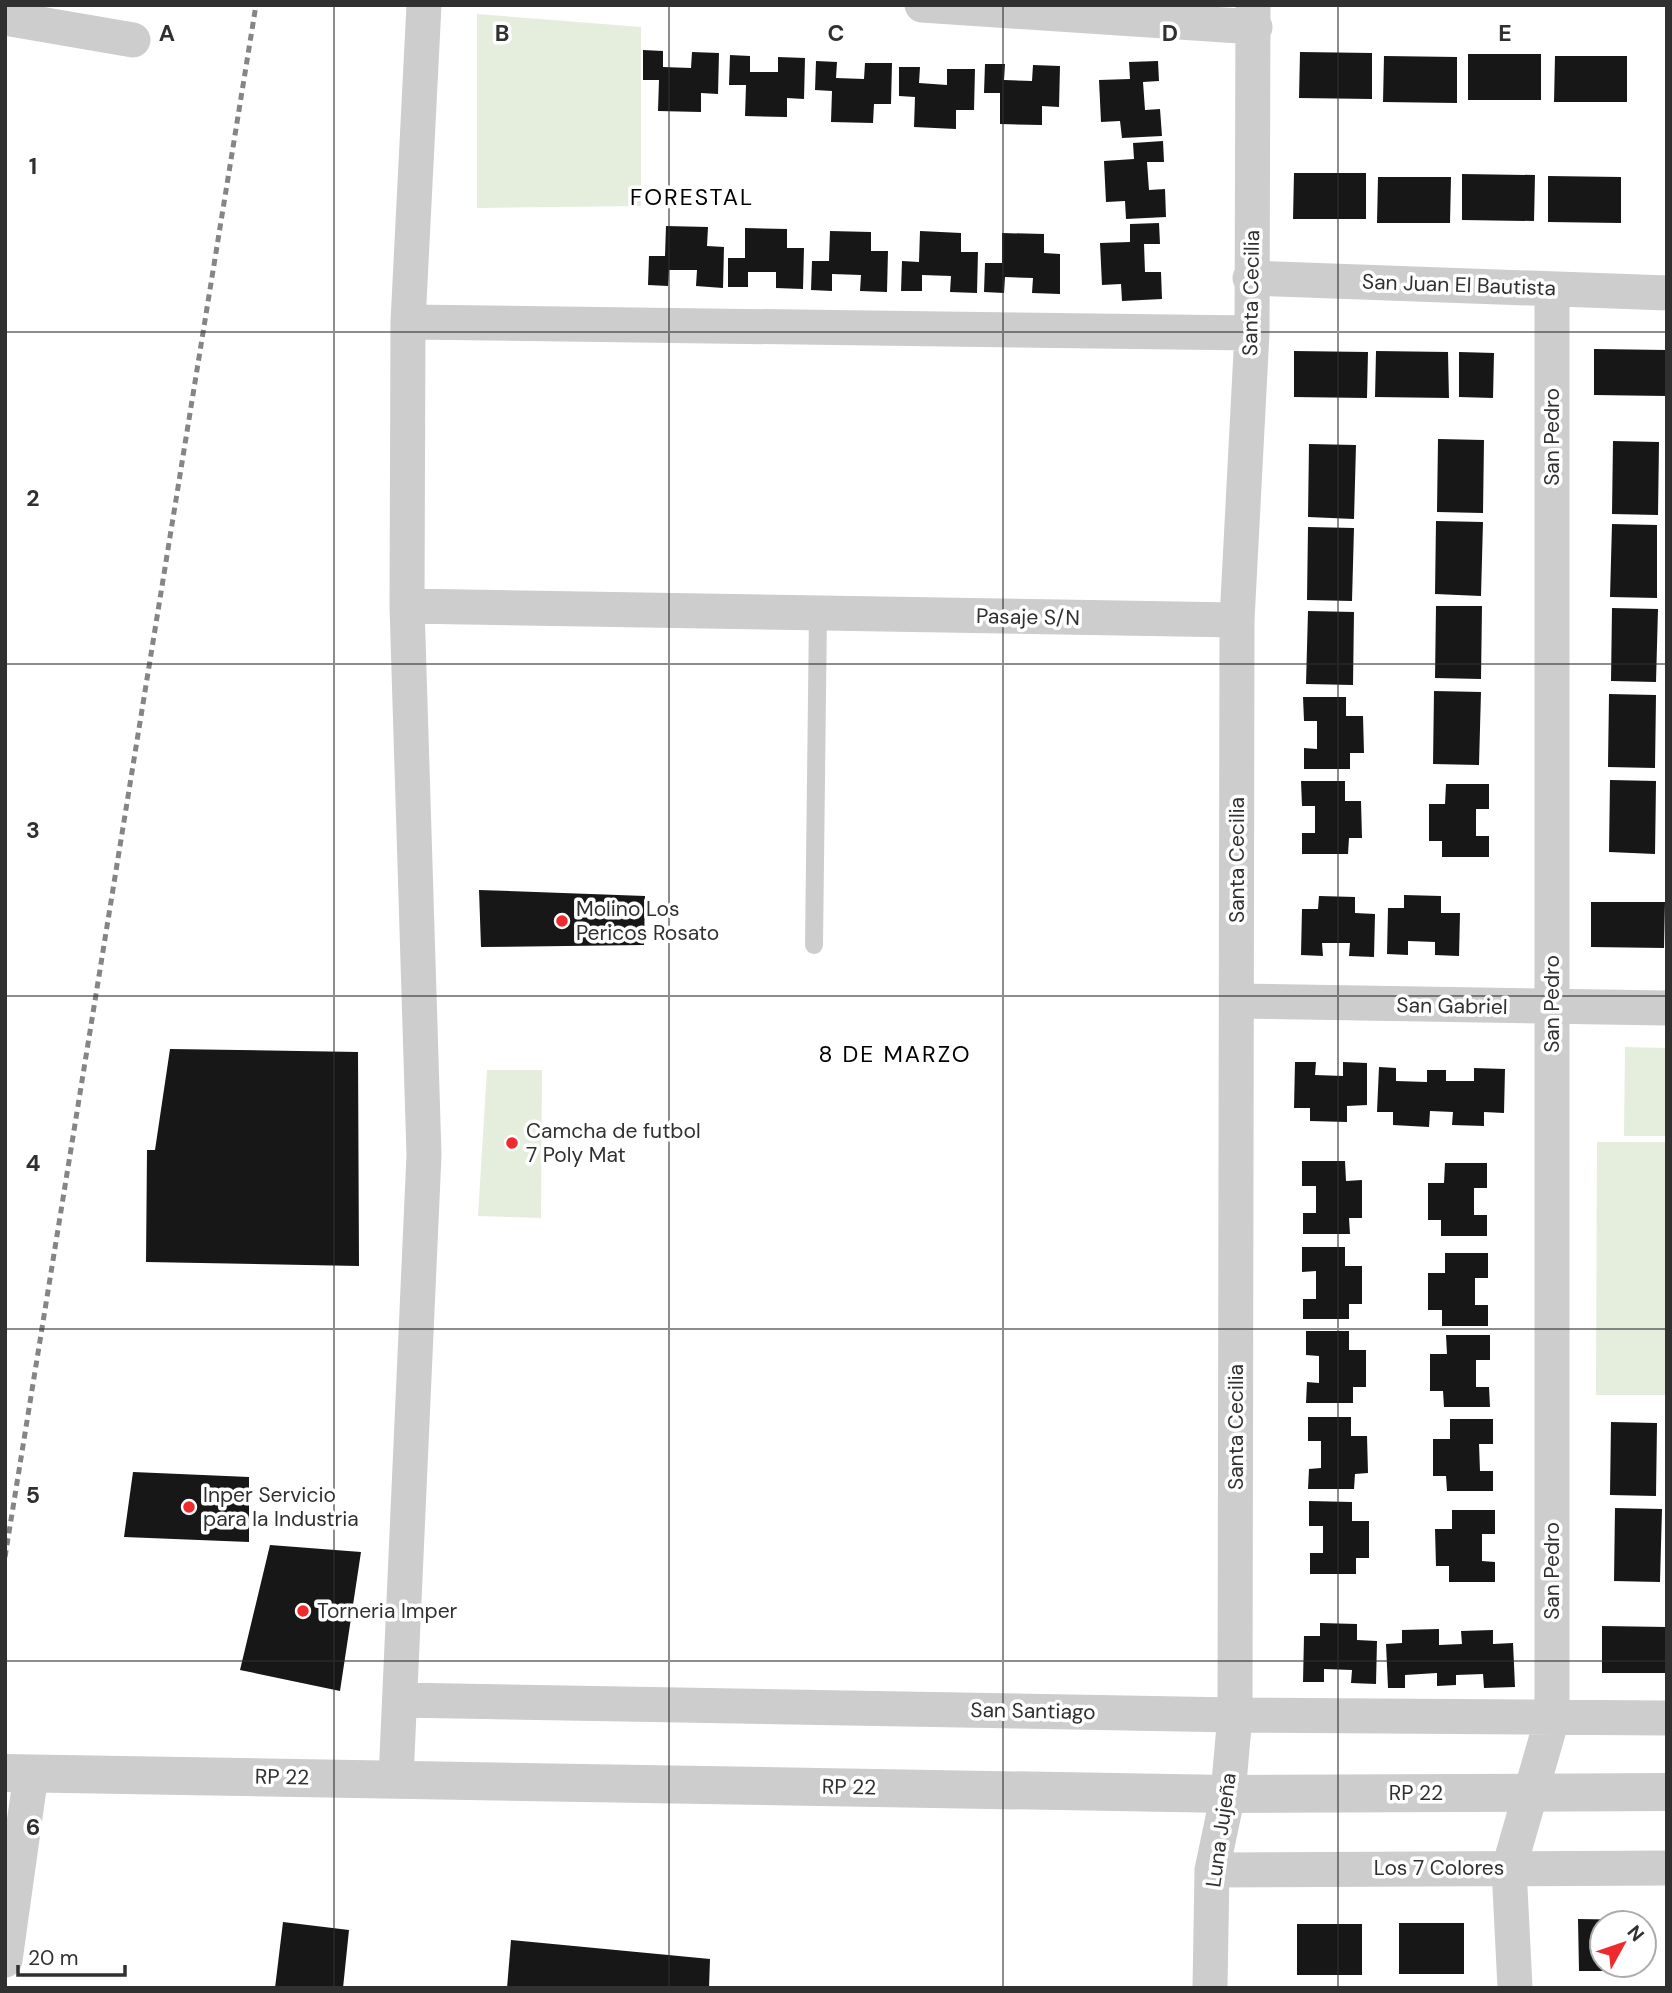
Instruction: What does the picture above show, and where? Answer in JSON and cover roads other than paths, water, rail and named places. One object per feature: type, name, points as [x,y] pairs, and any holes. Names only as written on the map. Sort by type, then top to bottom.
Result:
[{"type":"street","points":[[396,1779],[424,1155],[407,606],[408,322],[424,5]]},
{"type":"street","points":[[922,5],[1254,16]]},
{"type":"street","name":"Santa Cecilia","points":[[1235,1715],[1237,620],[1252,333],[1250,278],[1254,16]]},
{"type":"street","points":[[5,18],[133,40]]},
{"type":"street","name":"San Juan El Bautista","points":[[1250,278],[1667,293]]},
{"type":"street","name":"San Pedro","points":[[1515,1988],[1509,1868],[1552,1719],[1552,289]]},
{"type":"street","points":[[408,322],[1252,333]]},
{"type":"street","name":"Pasaje S/N","points":[[407,606],[1237,620]]},
{"type":"street","name":"San Gabriel","points":[[1237,1001],[1667,1008]]},
{"type":"street","name":"San Santiago","points":[[400,1700],[1235,1715],[1667,1718]]},
{"type":"street","name":"Luna Jujeña","points":[[1210,1988],[1212,1870],[1228,1794],[1235,1715]]},
{"type":"street","points":[[5,1961],[18,1773]]},
{"type":"street","name":"RP 22","points":[[18,1773],[1228,1794],[1667,1792]]},
{"type":"street","name":"Los 7 Colores","points":[[1212,1870],[1667,1868]]},
{"type":"lane","points":[[814,945],[818,613]]},
{"type":"railway","points":[[5,1557],[256,5]]},
{"type":"place","name":"Molino Los Pericos Rosato","points":[[562,921]]},
{"type":"place","name":"Camcha de futbol 7 Poly Mat","points":[[512,1143]]},
{"type":"place","name":"Inper Servicio para la Industria","points":[[189,1507]]},
{"type":"place","name":"Torneria Imper","points":[[303,1611]]},
{"type":"district","name":"FORESTAL","points":[[692,197]]},
{"type":"district","name":"8 DE MARZO","points":[[895,1054]]}]
